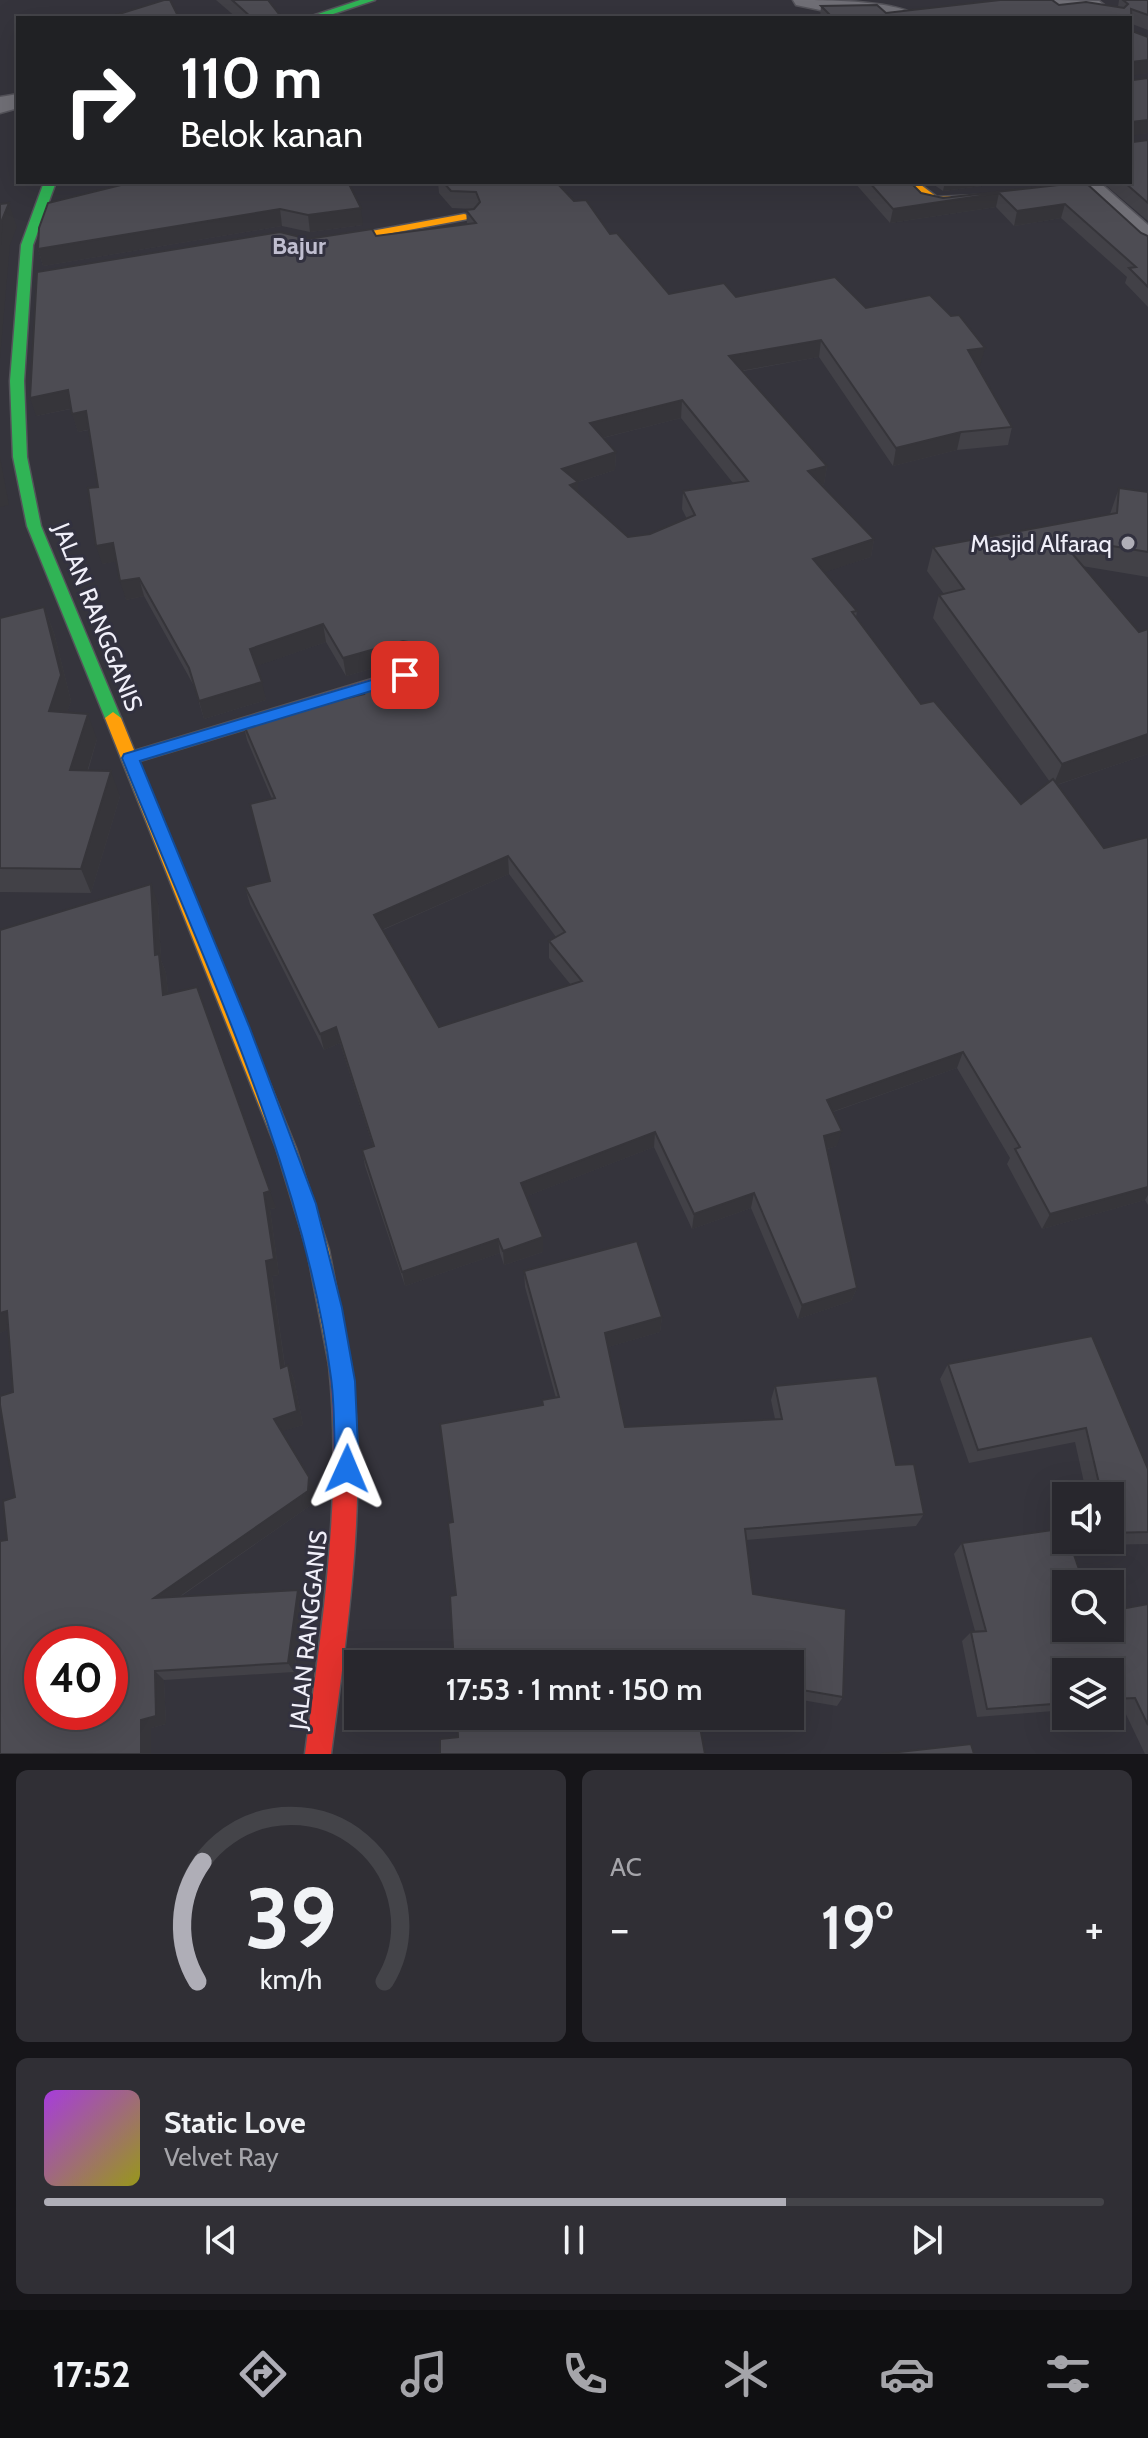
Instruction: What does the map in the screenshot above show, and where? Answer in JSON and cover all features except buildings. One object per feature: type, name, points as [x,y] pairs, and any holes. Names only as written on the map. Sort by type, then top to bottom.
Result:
[{"type":"street","points":[[318,16],[370,0]]},
{"type":"street","points":[[804,0],[836,7],[883,6],[912,15]]},
{"type":"street","points":[[1065,0],[1091,6],[1107,16]]},
{"type":"street","name":"JALAN RANGGANIS","points":[[49,184],[27,245],[29,275],[17,416],[25,487],[54,578],[130,758],[286,1148],[318,1250],[331,1308],[347,1424],[347,1491],[342,1569],[318,1754]]},
{"type":"street","points":[[913,184],[935,201],[996,196]]},
{"type":"street","points":[[1079,184],[1119,213],[1148,240]]},
{"type":"street","points":[[1119,213],[1148,208]]},
{"type":"street","points":[[302,241],[329,243],[464,217]]},
{"type":"street","points":[[130,758],[405,675]]},
{"type":"traffic: fast","points":[[318,16],[370,0]]},
{"type":"traffic: fast","points":[[49,184],[27,245],[17,381],[20,457],[34,526],[113,718]]},
{"type":"traffic: slow","points":[[913,184],[935,201],[980,198]]},
{"type":"traffic: slow","points":[[317,244],[464,217]]},
{"type":"traffic: slow","points":[[113,718],[286,1148],[318,1250],[340,1365]]},
{"type":"traffic: jam","points":[[130,758],[405,675]]},
{"type":"traffic: jam","points":[[318,1754],[342,1569],[347,1424],[340,1365]]},
{"type":"place","name":"Masjid Alfaraq","points":[[1128,543]]},
{"type":"district","name":"Bajur","points":[[299,245]]},
{"type":"route","points":[[347,1469],[343,1381],[331,1308],[305,1204],[239,1026],[130,758],[405,675]]}]
